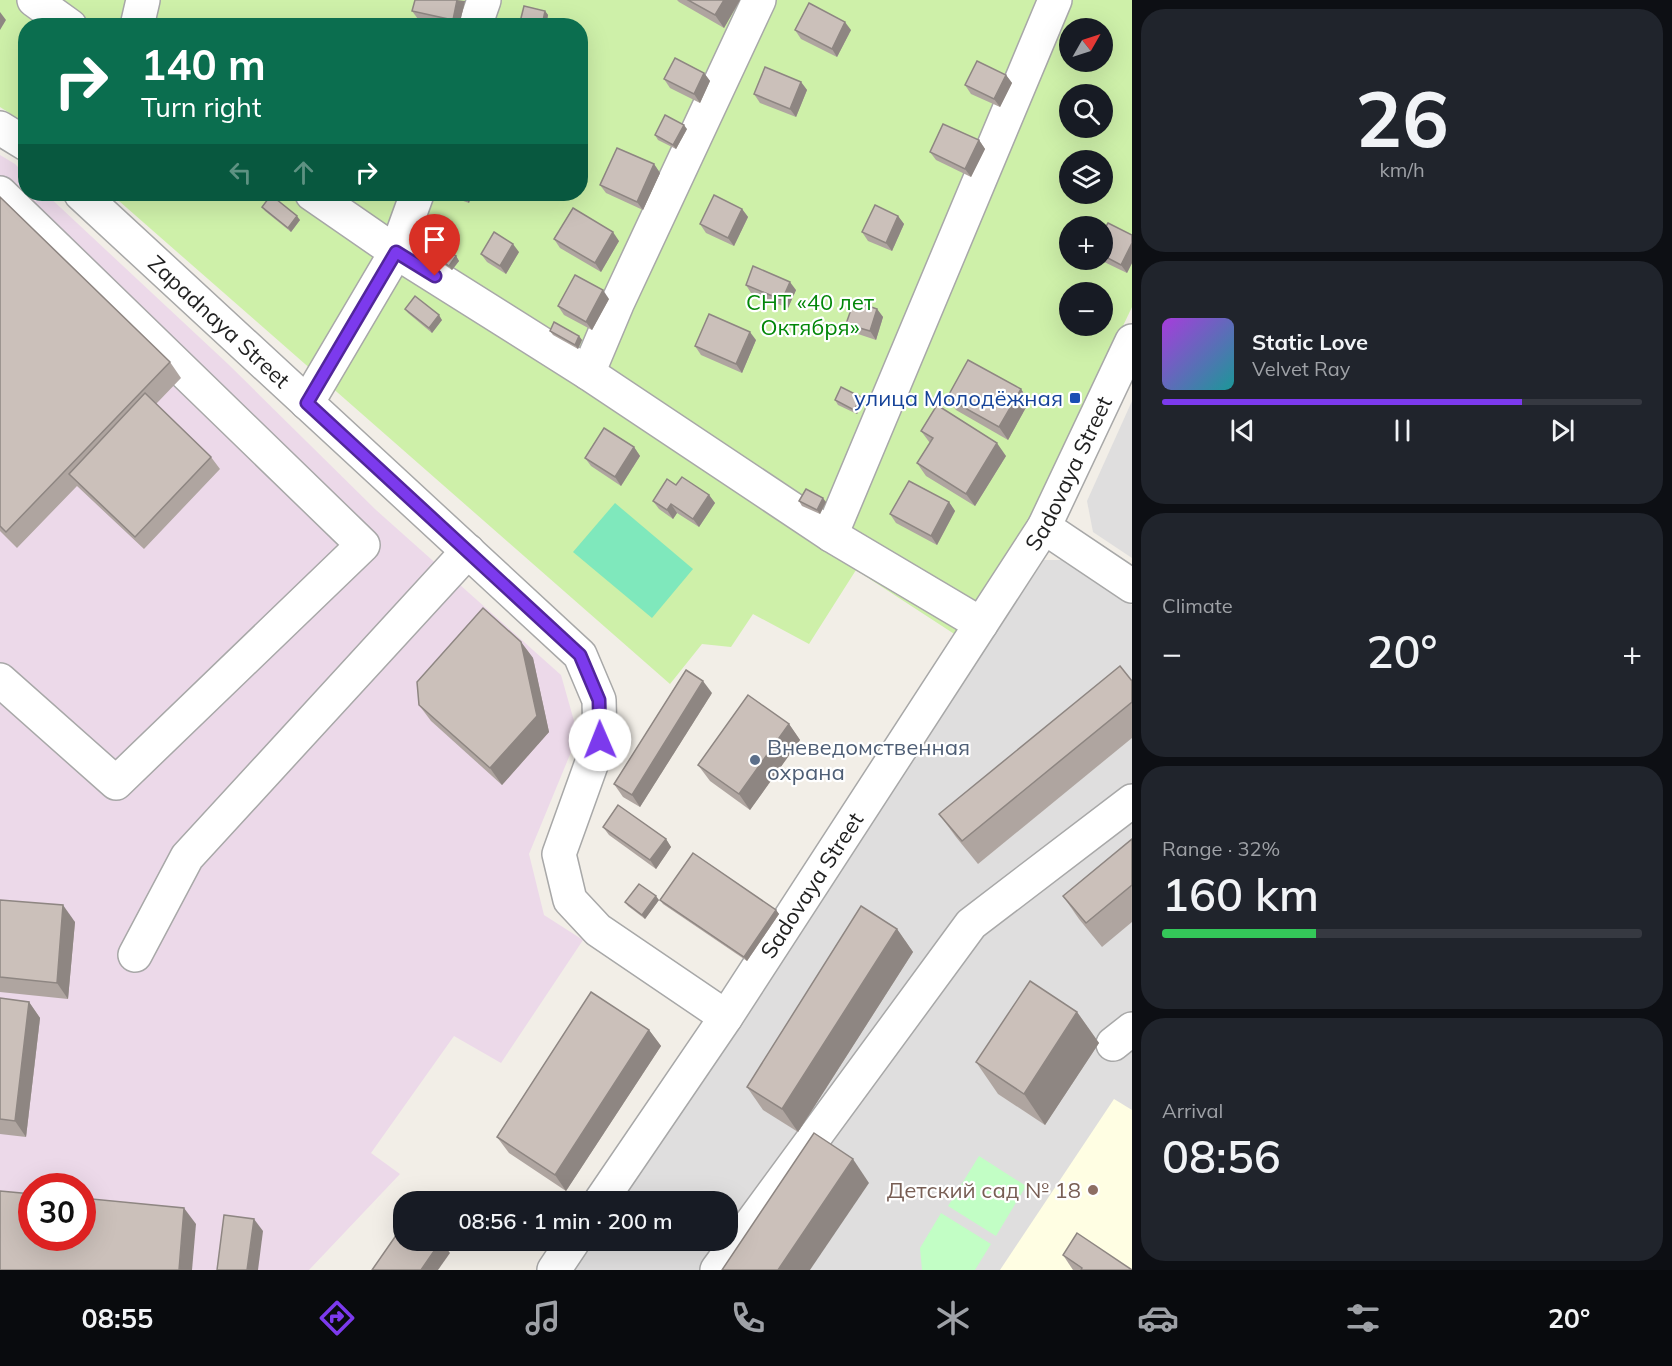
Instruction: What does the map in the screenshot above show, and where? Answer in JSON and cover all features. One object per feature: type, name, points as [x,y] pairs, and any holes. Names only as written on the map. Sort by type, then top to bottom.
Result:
[{"type":"street","points":[[34,0],[59,18]]},
{"type":"street","points":[[138,18],[142,0]]},
{"type":"street","points":[[478,18],[484,0]]},
{"type":"street","points":[[588,374],[617,304],[759,0]]},
{"type":"street","points":[[831,536],[1056,0]]},
{"type":"street","points":[[0,128],[18,139]]},
{"type":"street","points":[[0,193],[363,545],[116,783],[0,680]]},
{"type":"street","name":"Zapadnaya Street","points":[[89,201],[580,655],[599,700],[600,740],[559,854],[570,900],[598,930],[726,1017]]},
{"type":"street","points":[[322,201],[396,252],[588,374],[831,536],[981,624]]},
{"type":"street","points":[[307,403],[396,252],[414,201]]},
{"type":"street","name":"Sadovaya Street","points":[[607,1191],[726,1017],[1044,527],[1132,341]]},
{"type":"street","points":[[1044,527],[1132,586]]},
{"type":"street","points":[[135,955],[186,857],[468,551]]},
{"type":"street","points":[[717,1270],[971,924],[1132,801]]},
{"type":"street","points":[[554,1270],[567,1251]]},
{"type":"shaded area","points":[[0,155],[18,167],[18,201],[53,201],[228,364],[376,510],[561,675],[578,735],[529,854],[544,915],[583,940],[501,1063],[454,1036],[371,1153],[400,1174],[309,1270],[0,1270]]},
{"type":"shaded area","points":[[1132,401],[1132,558],[1093,532],[1087,501]]},
{"type":"shaded area","points":[[1044,560],[1066,560],[1132,605],[1132,1270],[571,1270],[583,1251],[738,1251],[738,1191],[623,1191]]},
{"type":"shaded area","name":"Детский сад № 18","points":[[1114,1099],[1132,1110],[1132,1270],[1000,1270]]},
{"type":"green space","name":"СНТ «40 лет Октября»","points":[[0,0],[1132,0],[1132,307],[1030,521],[962,639],[856,570],[809,644],[753,614],[731,647],[702,644],[670,684],[119,201],[588,201],[588,18],[18,18],[18,119],[0,107]]},
{"type":"green space","points":[[615,503],[693,569],[652,618],[573,552]]},
{"type":"green space","points":[[979,1156],[1026,1186],[996,1236],[948,1206]]},
{"type":"green space","points":[[941,1213],[991,1244],[975,1270],[922,1270],[920,1248]]},
{"type":"building","points":[[415,0],[457,0],[453,18],[412,11]]},
{"type":"building","points":[[688,0],[724,0],[715,15]]},
{"type":"building","points":[[809,3],[845,22],[832,49],[795,30]]},
{"type":"building","points":[[524,6],[545,11],[544,18],[521,18]]},
{"type":"building","points":[[675,58],[704,73],[694,94],[664,79]]},
{"type":"building","points":[[977,61],[1006,75],[994,99],[965,85]]},
{"type":"building","points":[[765,67],[801,82],[790,109],[754,94]]},
{"type":"building","points":[[665,115],[684,125],[673,145],[655,135]]},
{"type":"building","points":[[943,124],[979,140],[965,169],[930,152]]},
{"type":"building","points":[[617,148],[654,164],[637,202],[600,185]]},
{"type":"building","points":[[714,195],[742,209],[728,238],[700,224]]},
{"type":"building","points":[[0,197],[170,362],[6,532],[0,526]]},
{"type":"building","points":[[266,201],[278,201],[297,216],[288,228],[262,207]]},
{"type":"building","points":[[875,205],[898,216],[886,243],[862,232]]},
{"type":"building","points":[[573,208],[613,232],[595,263],[554,239]]},
{"type":"building","points":[[1113,226],[1132,235],[1132,243],[1121,265],[1113,261]]},
{"type":"building","points":[[494,232],[513,244],[500,266],[481,254]]},
{"type":"building","points":[[431,239],[456,256],[449,266],[424,248]]},
{"type":"building","points":[[753,266],[790,282],[782,300],[746,285]]},
{"type":"building","points":[[575,275],[603,290],[586,322],[558,306]]},
{"type":"building","points":[[415,296],[439,315],[429,328],[405,309]]},
{"type":"building","points":[[854,301],[877,309],[870,331],[846,324]]},
{"type":"building","points":[[709,314],[750,332],[736,364],[695,346]]},
{"type":"building","points":[[554,322],[579,336],[575,345],[550,331]]},
{"type":"building","points":[[968,360],[1021,389],[999,427],[947,398]]},
{"type":"building","points":[[841,387],[861,397],[854,410],[835,400]]},
{"type":"building","points":[[145,393],[211,457],[135,537],[69,474]]},
{"type":"building","points":[[937,405],[997,443],[966,494],[917,463],[933,438],[921,431]]},
{"type":"building","points":[[604,428],[634,447],[615,477],[585,458]]},
{"type":"building","points":[[682,477],[709,495],[693,519],[671,504],[667,510],[653,501],[667,479],[676,485]]},
{"type":"building","points":[[909,481],[949,502],[931,536],[890,514]]},
{"type":"building","points":[[806,489],[823,498],[817,510],[799,501]]},
{"type":"building","points":[[483,608],[521,642],[537,716],[490,768],[419,705],[417,682]]},
{"type":"building","points":[[1120,666],[1132,681],[1132,702],[962,841],[939,814]]},
{"type":"building","points":[[686,670],[703,681],[632,795],[614,784]]},
{"type":"building","points":[[748,695],[789,724],[739,794],[698,765]]},
{"type":"building","points":[[618,805],[666,839],[650,860],[603,827]]},
{"type":"building","points":[[1132,839],[1132,885],[1086,923],[1063,896]]},
{"type":"building","points":[[693,853],[776,910],[744,957],[660,900]]},
{"type":"building","points":[[639,884],[656,896],[642,915],[625,902]]},
{"type":"building","points":[[0,900],[63,905],[57,983],[0,977]]},
{"type":"building","points":[[861,906],[897,929],[782,1109],[747,1087]]},
{"type":"building","points":[[1030,981],[1077,1012],[1024,1094],[976,1062]]},
{"type":"building","points":[[591,992],[649,1030],[555,1175],[497,1137]]},
{"type":"building","points":[[0,998],[29,1002],[15,1121],[0,1119]]},
{"type":"building","points":[[814,1133],[853,1159],[778,1270],[722,1270],[735,1251],[738,1251],[738,1246]]},
{"type":"building","points":[[0,1191],[18,1193],[18,1251],[96,1251],[96,1199],[184,1208],[179,1270],[0,1270]]},
{"type":"building","points":[[224,1215],[254,1219],[247,1270],[217,1270]]},
{"type":"building","points":[[1077,1233],[1132,1270],[1081,1270],[1082,1268],[1063,1255]]},
{"type":"building","points":[[393,1240],[393,1251],[434,1251],[421,1270],[372,1270]]},
{"type":"place","name":"улица Молодёжная","points":[[1075,398]]},
{"type":"place","name":"Вневедомственная охрана","points":[[755,760]]},
{"type":"place","name":"Детский сад № 18","points":[[1093,1190]]},
{"type":"route","points":[[435,276],[396,252],[307,403],[580,655],[599,700],[600,740]]}]
